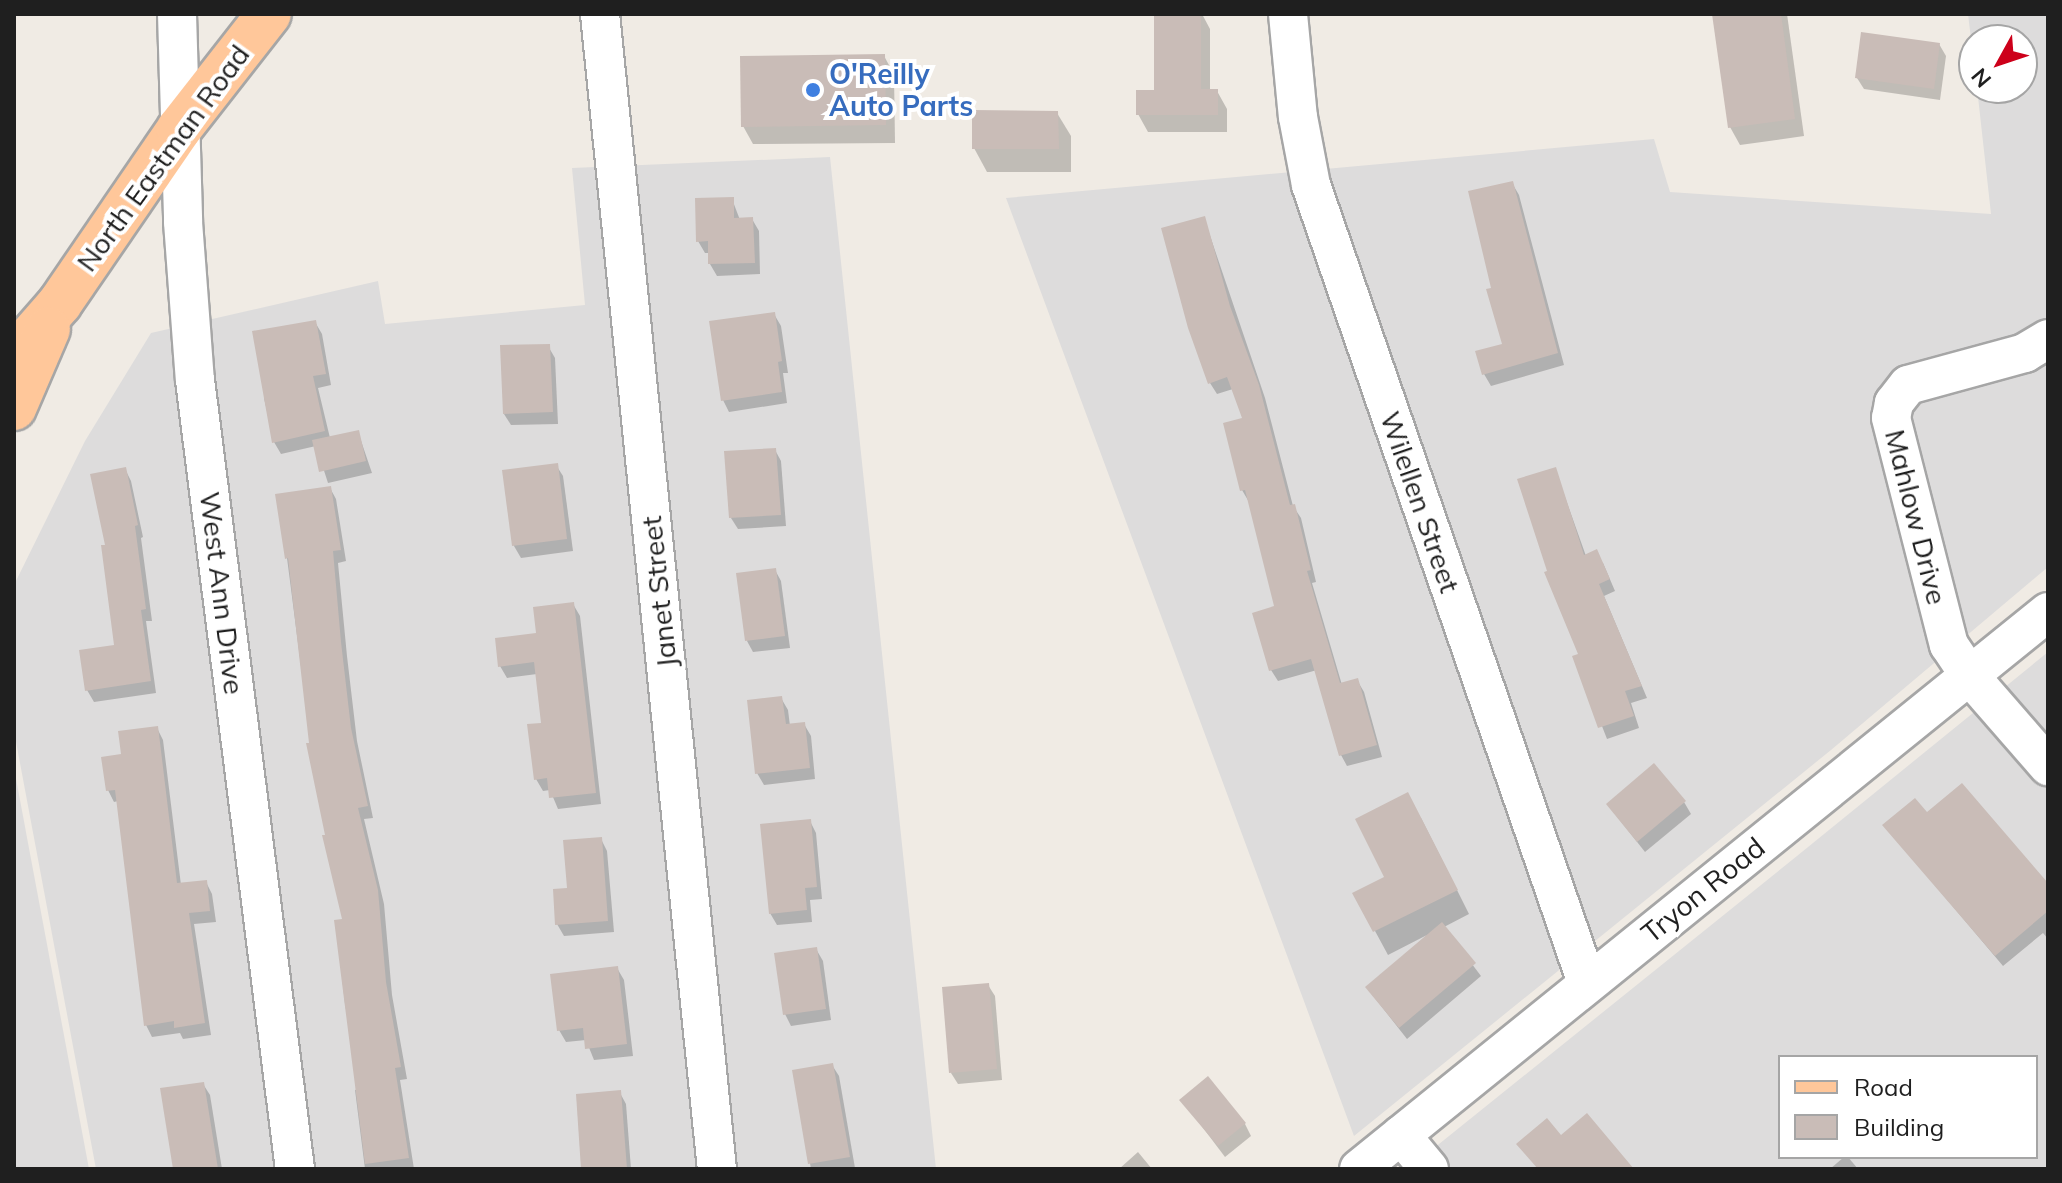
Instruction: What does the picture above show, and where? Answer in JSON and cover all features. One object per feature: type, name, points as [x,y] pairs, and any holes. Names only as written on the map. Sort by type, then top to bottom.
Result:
[{"type":"main road","name":"North Eastman Road","points":[[14,356],[60,303],[179,129],[269,14]]},
{"type":"main road","name":"North Eastman Road","points":[[14,408],[60,303]]},
{"type":"street","name":"West Ann Drive","points":[[177,14],[187,298],[195,380],[295,1169]]},
{"type":"street","name":"Janet Street","points":[[600,14],[717,1169]]},
{"type":"street","name":"Wilellen Street","points":[[1288,14],[1298,117],[1311,185],[1587,983]]},
{"type":"street","name":"Mahlow Drive","points":[[2048,339],[2025,353],[1998,362],[1921,379],[1908,385],[1894,403],[1893,431],[1949,645],[1969,675],[2048,766]]},
{"type":"street","name":"Tryon Road","points":[[1359,1169],[2048,612]]},
{"type":"street","points":[[1401,1135],[1429,1169]]},
{"type":"shaded area","points":[[1968,14],[2048,14],[2048,567],[1831,750],[1354,1136],[1006,198],[1654,139],[1670,192],[1991,214],[1979,104],[2038,104],[2038,24],[1969,24]]},
{"type":"shaded area","points":[[830,157],[936,1169],[96,1169],[14,731],[14,585],[85,441],[151,333],[378,281],[385,324],[585,305],[572,168]]},
{"type":"shaded area","points":[[2048,652],[2048,1169],[1408,1169],[1797,856]]},
{"type":"shaded area","points":[[14,768],[89,1169],[14,1169]]},
{"type":"building","points":[[1154,14],[1201,14],[1201,89],[1218,89],[1218,115],[1136,115],[1136,90],[1154,90]]},
{"type":"building","points":[[1712,14],[1781,14],[1795,119],[1728,128]]},
{"type":"building","points":[[1861,32],[1940,43],[1934,89],[1855,78]]},
{"type":"building","name":"O'Reilly Auto Parts","points":[[885,54],[886,125],[741,127],[740,56]]},
{"type":"building","points":[[972,110],[1058,111],[1059,149],[972,149]]},
{"type":"building","points":[[1513,181],[1558,353],[1482,375],[1475,351],[1502,344],[1486,289],[1491,288],[1468,191]]},
{"type":"building","points":[[734,197],[734,218],[753,217],[755,263],[708,264],[708,241],[696,242],[695,198]]},
{"type":"building","points":[[1205,216],[1230,306],[1259,385],[1290,505],[1295,504],[1311,570],[1307,571],[1340,683],[1358,678],[1377,745],[1339,756],[1311,659],[1269,671],[1252,613],[1274,606],[1245,490],[1240,491],[1223,423],[1242,418],[1227,377],[1208,384],[1188,328],[1161,228]]},
{"type":"building","points":[[775,312],[782,361],[778,362],[782,392],[721,401],[709,321]]},
{"type":"building","points":[[316,320],[326,374],[313,376],[325,431],[272,443],[252,331]]},
{"type":"building","points":[[550,344],[553,412],[503,414],[500,345]]},
{"type":"building","points":[[359,430],[366,461],[319,472],[312,440]]},
{"type":"building","points":[[776,448],[781,515],[729,518],[724,451]]},
{"type":"building","points":[[558,463],[567,539],[512,546],[502,470]]},
{"type":"building","points":[[126,467],[138,525],[135,526],[146,609],[141,610],[151,681],[85,691],[79,650],[114,645],[101,545],[105,545],[90,474]]},
{"type":"building","points":[[1556,467],[1584,555],[1597,549],[1610,579],[1599,584],[1642,686],[1625,691],[1634,716],[1598,728],[1572,656],[1578,654],[1544,572],[1547,571],[1517,479]]},
{"type":"building","points":[[331,486],[341,550],[333,551],[341,642],[351,728],[368,806],[358,808],[378,890],[386,982],[401,1067],[395,1068],[409,1158],[365,1164],[334,920],[342,919],[322,835],[325,835],[306,743],[309,743],[288,558],[285,559],[275,494]]},
{"type":"building","points":[[776,568],[785,636],[745,641],[736,573]]},
{"type":"building","points":[[574,602],[596,793],[549,798],[547,778],[534,780],[527,724],[541,723],[534,662],[498,667],[495,638],[536,633],[533,607]]},
{"type":"building","points":[[782,696],[786,724],[805,722],[810,768],[755,774],[747,700]]},
{"type":"building","points":[[158,726],[177,883],[207,880],[210,911],[189,913],[205,1023],[174,1028],[174,1021],[144,1026],[115,790],[106,791],[101,757],[121,754],[118,731]]},
{"type":"building","points":[[1654,763],[1686,801],[1637,842],[1606,804]]},
{"type":"building","points":[[1962,783],[2048,883],[2048,911],[1995,956],[1882,825],[1915,798],[1927,812]]},
{"type":"building","points":[[1408,792],[1458,890],[1373,932],[1352,893],[1384,877],[1355,819]]},
{"type":"building","points":[[811,819],[817,887],[805,888],[807,910],[769,914],[760,824]]},
{"type":"building","points":[[602,837],[608,921],[555,925],[553,889],[567,888],[563,840]]},
{"type":"building","points":[[1442,922],[1476,963],[1399,1028],[1365,987]]},
{"type":"building","points":[[817,947],[826,1009],[783,1015],[774,953]]},
{"type":"building","points":[[618,966],[627,1044],[585,1049],[583,1028],[557,1031],[550,974]]},
{"type":"building","points":[[989,983],[997,1069],[949,1073],[942,987]]},
{"type":"building","points":[[833,1063],[850,1157],[808,1164],[792,1070]]},
{"type":"building","points":[[1208,1076],[1246,1123],[1218,1146],[1179,1100]]},
{"type":"building","points":[[204,1082],[218,1169],[173,1169],[160,1088]]},
{"type":"building","points":[[621,1090],[627,1169],[581,1169],[576,1094]]},
{"type":"building","points":[[1587,1113],[1634,1169],[1538,1169],[1516,1144],[1547,1118],[1561,1135]]},
{"type":"place","name":"O'Reilly Auto Parts","points":[[813,90]]}]
